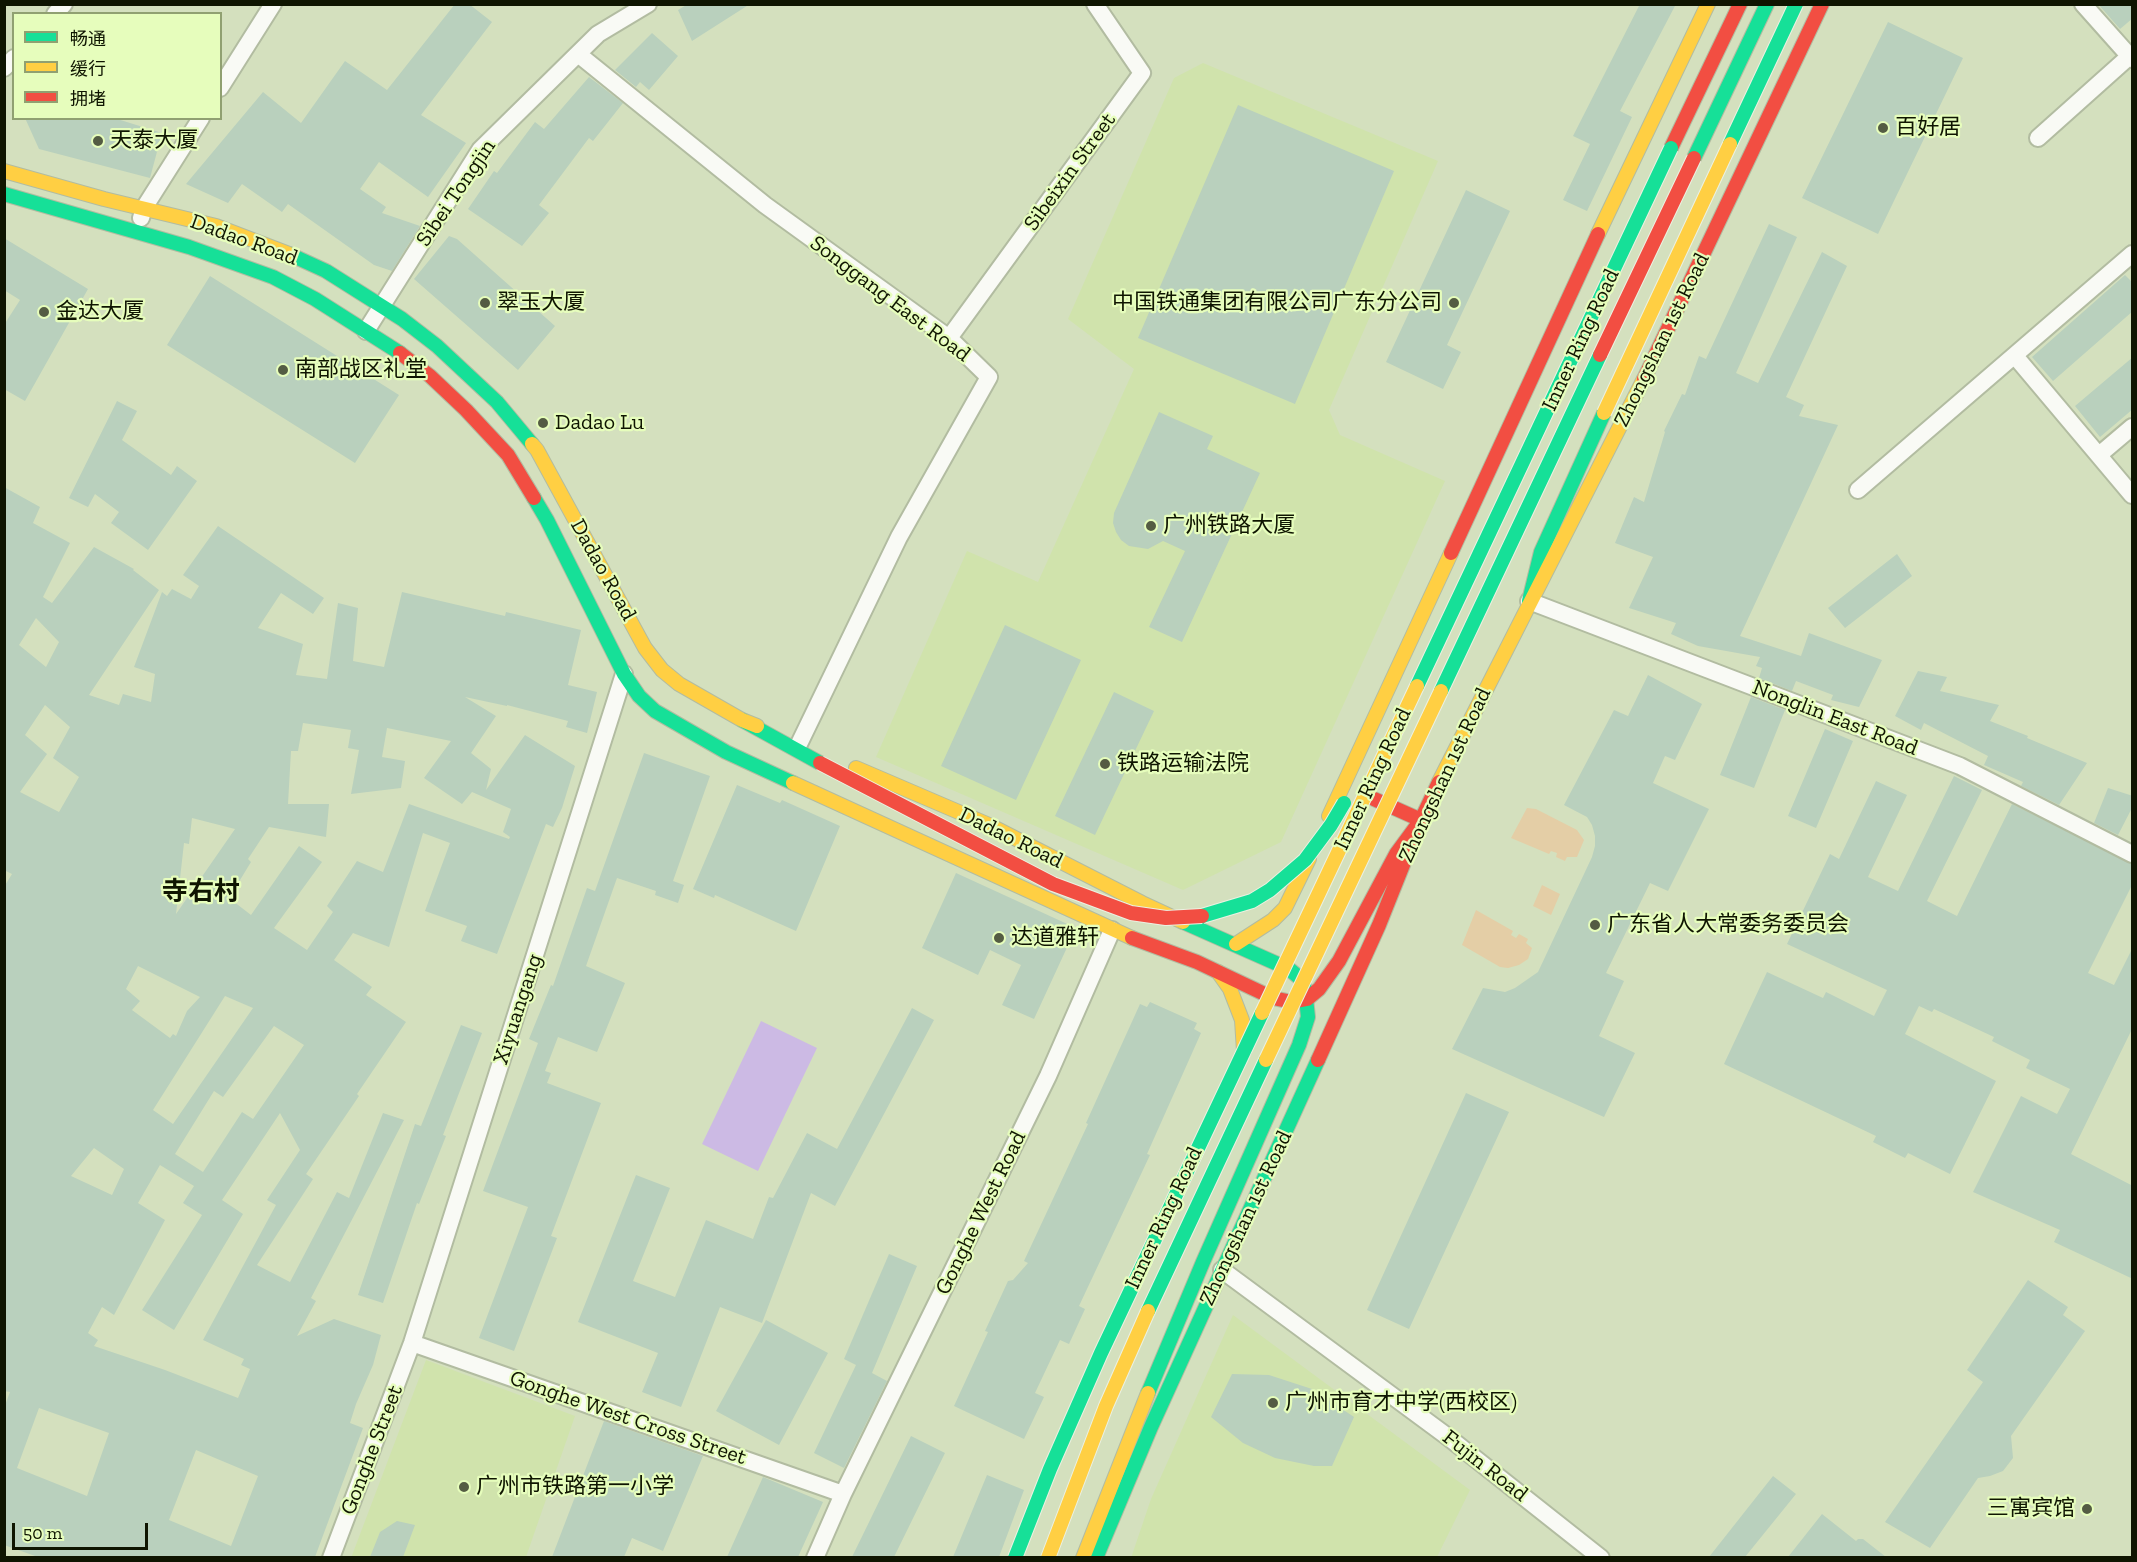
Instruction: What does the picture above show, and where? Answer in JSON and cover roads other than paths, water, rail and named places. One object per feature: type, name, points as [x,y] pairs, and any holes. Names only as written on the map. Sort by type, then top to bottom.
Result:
[{"type":"main road","points":[[1236,944],[1273,920],[1293,896],[1604,221],[1708,4]]},
{"type":"main road","name":"Inner Ring Road","points":[[1015,1557],[1058,1450],[1101,1353],[1740,4]]},
{"type":"main road","points":[[1025,1557],[1087,1403],[1404,736],[1747,4]]},
{"type":"main road","name":"Inner Ring Road","points":[[1048,1557],[1106,1406],[1169,1264],[1767,4]]},
{"type":"main road","points":[[1529,601],[1541,552],[1796,4]]},
{"type":"main road","name":"Zhongshan 1st Road","points":[[1096,1557],[1130,1475],[1379,926],[1421,820],[1529,601],[1654,357],[1822,4]]},
{"type":"main road","name":"Dadao Road","points":[[4,171],[216,226],[266,244],[326,271],[382,305],[437,346],[480,386],[497,402],[537,450],[645,648],[662,670],[679,684],[742,720],[989,825],[1142,903],[1292,971]]},
{"type":"main road","name":"Dadao Road","points":[[4,194],[189,247],[273,278],[315,299],[396,350],[430,376],[508,455],[547,520],[624,674],[639,696],[655,711],[726,752],[1112,930],[1218,972],[1278,1000]]},
{"type":"main road","points":[[742,720],[1053,884],[1095,902],[1148,916],[1166,918],[1201,916],[1252,901],[1287,877],[1305,860],[1342,807],[1450,616]]},
{"type":"main road","points":[[1410,641],[1441,654]]},
{"type":"main road","points":[[1354,760],[1404,736]]},
{"type":"main road","points":[[1278,1000],[1292,1002],[1307,999],[1319,989],[1339,961],[1392,860],[1421,820],[1374,799]]},
{"type":"main road","points":[[1083,1557],[1162,1358],[1302,1038],[1308,1017],[1307,999],[1301,979],[1292,971]]},
{"type":"main road","points":[[1218,972],[1230,989],[1242,1020],[1244,1046],[1240,1081]]},
{"type":"main road","points":[[1268,1022],[1302,1038]]},
{"type":"street","points":[[222,85],[273,4]]},
{"type":"street","name":"Sibei Tongjin","points":[[366,331],[480,150],[598,34],[648,4]]},
{"type":"street","name":"Sibeixin Street","points":[[949,338],[1142,73],[1095,4]]},
{"type":"street","points":[[2038,138],[2132,56],[2083,4]]},
{"type":"street","name":"Songgang East Road","points":[[579,54],[765,206],[949,338],[989,377],[899,537],[799,744]]},
{"type":"street","points":[[136,232],[144,208],[200,120]]},
{"type":"street","points":[[1858,490],[2133,254]]},
{"type":"street","points":[[2015,356],[2133,495]]},
{"type":"street","points":[[2099,455],[2133,427]]},
{"type":"street","name":"Nonglin East Road","points":[[1529,601],[1960,766],[2133,854]]},
{"type":"street","name":"Xiyuangang","points":[[412,1343],[624,674]]},
{"type":"street","name":"Gonghe West Road","points":[[815,1557],[843,1494],[1048,1076],[1112,930]]},
{"type":"street","name":"Fujin Road","points":[[1222,1270],[1448,1437],[1602,1557]]},
{"type":"street","name":"Gonghe West Cross Street","points":[[412,1343],[843,1494]]},
{"type":"street","name":"Gonghe Street","points":[[331,1557],[412,1343]]},
{"type":"place","name":"百好居","points":[[1883,128]]},
{"type":"place","name":"天泰大厦","points":[[98,141]]},
{"type":"place","name":"翠玉大厦","points":[[485,303]]},
{"type":"place","name":"中国铁通集团有限公司广东分公司","points":[[1454,303]]},
{"type":"place","name":"金达大厦","points":[[44,312]]},
{"type":"place","name":"南部战区礼堂","points":[[283,370]]},
{"type":"place","name":"Dadao Lu","points":[[543,423]]},
{"type":"place","name":"广州铁路大厦","points":[[1151,526]]},
{"type":"place","name":"铁路运输法院","points":[[1105,764]]},
{"type":"place","name":"广东省人大常委务委员会","points":[[1595,925]]},
{"type":"place","name":"达道雅轩","points":[[999,938]]},
{"type":"place","name":"广州市育才中学(西校区)","points":[[1273,1403]]},
{"type":"place","name":"广州市铁路第一小学","points":[[464,1487]]},
{"type":"place","name":"三寓宾馆","points":[[2087,1509]]},
{"type":"district","name":"寺右村","points":[[201,893]]}]
